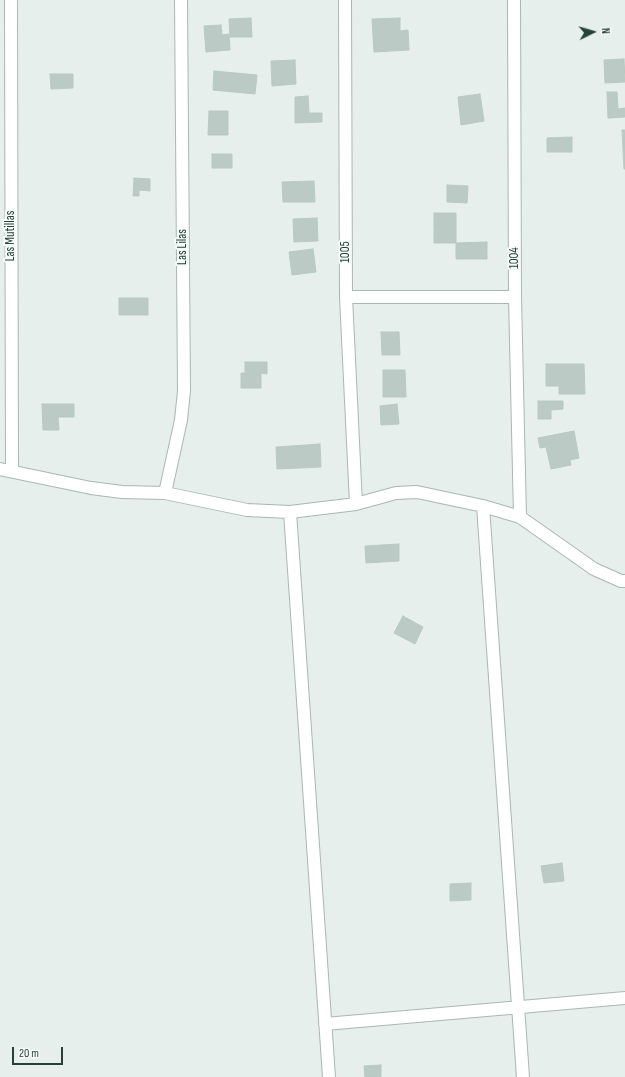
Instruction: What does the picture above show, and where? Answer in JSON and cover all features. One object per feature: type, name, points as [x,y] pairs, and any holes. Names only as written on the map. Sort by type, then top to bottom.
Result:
[{"type":"street","name":"Las Mutillas","points":[[11,0],[12,471]]},
{"type":"street","name":"Las Lilas","points":[[165,493],[181,420],[184,391],[181,0]]},
{"type":"street","name":"1005","points":[[345,0],[346,297],[356,504]]},
{"type":"street","name":"1004","points":[[514,0],[515,297],[520,517]]},
{"type":"street","points":[[346,297],[515,297]]},
{"type":"street","points":[[0,469],[91,488],[122,492],[165,493],[247,510],[290,512],[356,504],[396,493],[417,492],[483,506],[520,517],[594,569],[620,581],[625,581]]},
{"type":"street","points":[[483,506],[523,1077]]},
{"type":"street","points":[[290,512],[329,1077]]},
{"type":"street","points":[[325,1024],[625,998]]},
{"type":"building","points":[[251,18],[252,37],[230,37],[229,19]]},
{"type":"building","points":[[400,18],[400,31],[408,30],[409,50],[374,52],[372,19]]},
{"type":"building","points":[[221,25],[222,35],[229,34],[230,50],[206,52],[204,26]]},
{"type":"building","points":[[624,59],[625,82],[605,83],[604,60]]},
{"type":"building","points":[[295,60],[296,84],[272,86],[271,61]]},
{"type":"building","points":[[214,71],[257,75],[255,94],[213,90]]},
{"type":"building","points":[[50,74],[73,74],[73,88],[51,89]]},
{"type":"building","points":[[607,92],[617,92],[618,109],[625,108],[625,117],[608,118]]},
{"type":"building","points":[[480,94],[484,121],[461,125],[458,97]]},
{"type":"building","points":[[308,96],[309,113],[322,113],[322,122],[295,123],[295,97]]},
{"type":"building","points":[[209,111],[228,111],[228,135],[208,135]]},
{"type":"building","points":[[622,130],[625,130],[625,169],[624,169]]},
{"type":"building","points":[[572,137],[572,152],[547,152],[547,138]]},
{"type":"building","points":[[212,154],[232,154],[232,168],[212,168]]},
{"type":"building","points":[[134,178],[150,179],[150,191],[139,190],[139,196],[133,196]]},
{"type":"building","points":[[314,181],[315,202],[283,202],[282,182]]},
{"type":"building","points":[[447,185],[468,186],[467,203],[447,202]]},
{"type":"building","points":[[434,213],[456,213],[456,226],[434,226]]},
{"type":"building","points":[[317,218],[318,241],[294,242],[293,219]]},
{"type":"building","points":[[434,226],[456,226],[456,243],[434,243]]},
{"type":"building","points":[[487,242],[487,259],[456,259],[456,243]]},
{"type":"building","points":[[313,249],[316,272],[292,275],[289,252]]},
{"type":"building","points":[[119,298],[148,298],[148,315],[119,315]]},
{"type":"building","points":[[381,332],[399,332],[400,355],[382,355]]},
{"type":"building","points":[[245,362],[267,362],[267,374],[261,373],[261,388],[241,388],[241,373],[245,373]]},
{"type":"building","points":[[546,364],[584,364],[585,394],[559,394],[559,386],[546,386]]},
{"type":"building","points":[[383,370],[405,370],[406,397],[383,397]]},
{"type":"building","points":[[538,401],[563,401],[563,409],[551,410],[551,419],[538,419]]},
{"type":"building","points":[[42,404],[74,404],[74,417],[58,417],[59,430],[43,430]]},
{"type":"building","points":[[397,404],[399,424],[381,425],[380,406]]},
{"type":"building","points":[[574,431],[579,458],[570,460],[571,465],[551,469],[546,447],[540,448],[538,438]]},
{"type":"building","points":[[320,444],[321,467],[277,469],[276,447]]},
{"type":"building","points":[[399,544],[399,561],[366,563],[365,546]]},
{"type":"building","points":[[403,616],[423,627],[415,644],[394,633]]},
{"type":"building","points":[[562,863],[564,881],[544,883],[541,866]]},
{"type":"building","points":[[471,883],[471,900],[450,901],[450,884]]},
{"type":"building","points":[[381,1065],[381,1077],[365,1077],[364,1066]]}]
